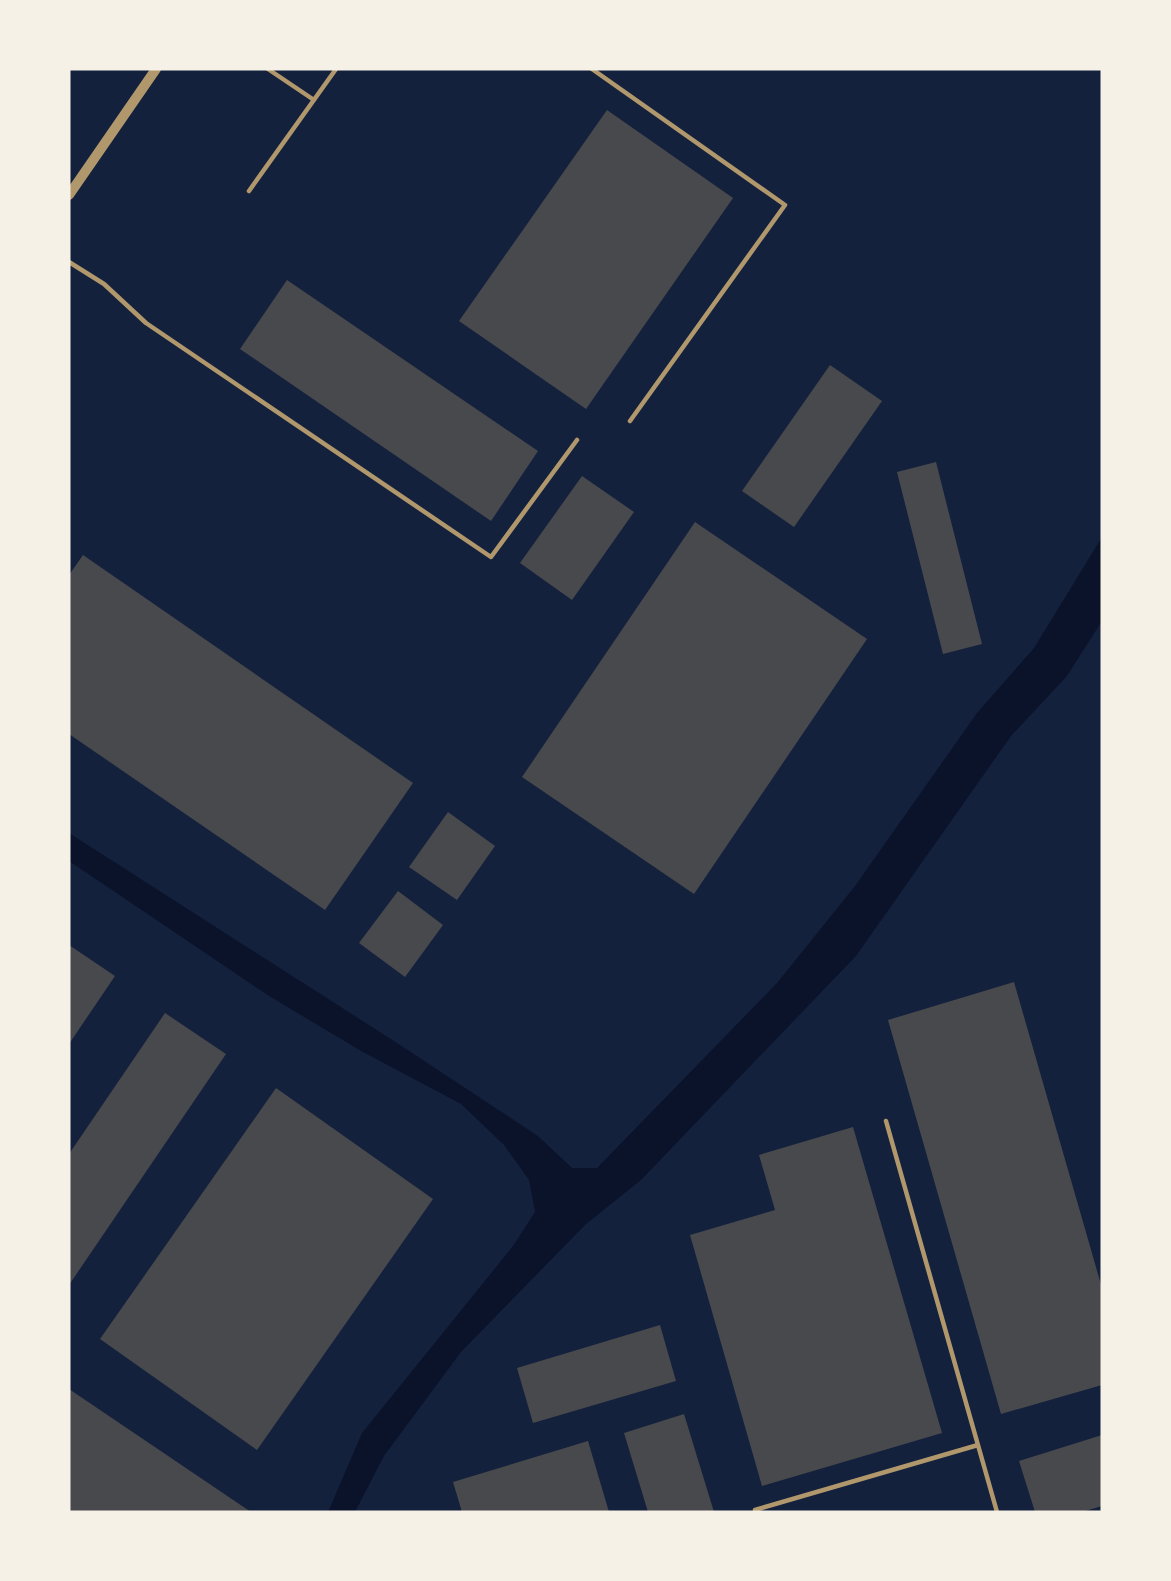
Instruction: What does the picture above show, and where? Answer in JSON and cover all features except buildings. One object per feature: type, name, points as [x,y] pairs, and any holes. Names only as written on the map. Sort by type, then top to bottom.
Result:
[{"type":"street","points":[[69,195],[156,69]]},
{"type":"lane","points":[[267,69],[314,100]]},
{"type":"lane","points":[[249,191],[336,69]]},
{"type":"lane","points":[[592,69],[785,205],[630,421]]},
{"type":"lane","points":[[69,261],[104,284],[146,323],[491,557],[578,440]]},
{"type":"lane","points":[[885,1121],[998,1512]]},
{"type":"lane","points":[[755,1510],[978,1445]]},
{"type":"water","points":[[1102,537],[1102,621],[1067,676],[1011,736],[856,956],[641,1180],[585,1225],[461,1352],[384,1456],[355,1512],[328,1512],[362,1433],[513,1246],[535,1212],[529,1180],[504,1145],[461,1104],[361,1051],[269,996],[69,861],[69,833],[538,1136],[572,1168],[597,1168],[777,983],[855,886],[977,713],[1034,648]]}]
